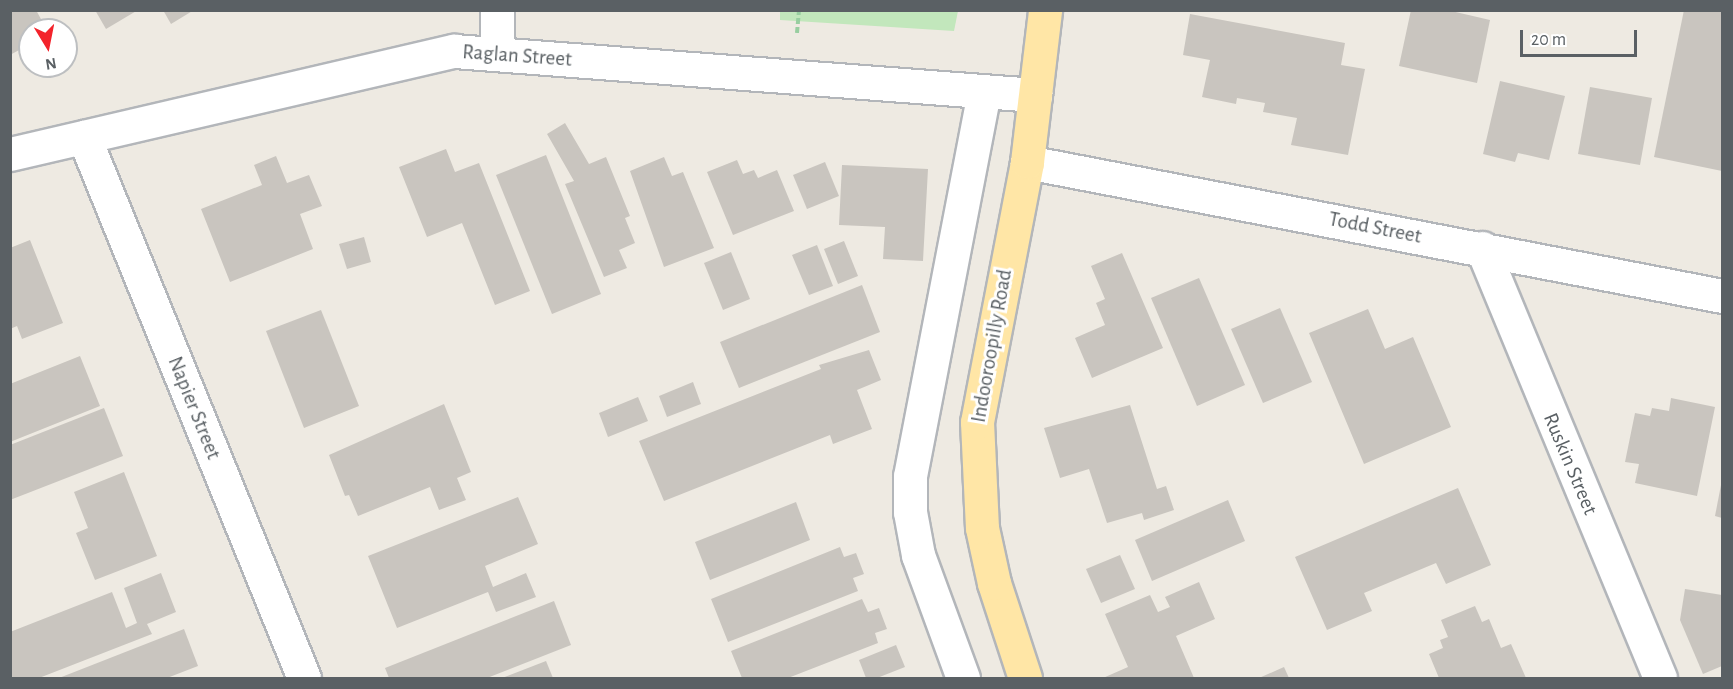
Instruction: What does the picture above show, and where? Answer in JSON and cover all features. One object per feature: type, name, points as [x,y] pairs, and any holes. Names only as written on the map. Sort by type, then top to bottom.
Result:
[{"type":"main road","name":"Indooroopilly Road","points":[[1025,678],[994,584],[982,528],[977,468],[977,422],[1027,162],[1045,10]]},
{"type":"street","points":[[497,10],[497,53]]},
{"type":"street","name":"Raglan Street","points":[[10,154],[441,52],[497,53],[1035,95]]},
{"type":"street","points":[[963,678],[918,555],[910,512],[910,476],[984,92]]},
{"type":"street","name":"Napier Street","points":[[84,137],[304,678]]},
{"type":"street","name":"Todd Street","points":[[1027,162],[1722,296]]},
{"type":"street","name":"Ruskin Street","points":[[1482,248],[1660,678]]},
{"type":"path","points":[[797,33],[799,10]]},
{"type":"green space","points":[[780,10],[958,11],[954,31],[780,20]]},
{"type":"building","points":[[10,10],[36,10],[40,18],[18,18],[18,51],[10,55]]},
{"type":"building","points":[[95,10],[138,10],[106,29]]},
{"type":"building","points":[[163,10],[194,10],[171,24]]},
{"type":"building","points":[[1411,10],[1447,10],[1490,20],[1477,83],[1399,66]]},
{"type":"building","points":[[1684,10],[1722,10],[1722,171],[1654,157]]},
{"type":"building","points":[[1190,14],[1345,43],[1341,65],[1365,69],[1348,155],[1291,145],[1297,118],[1263,112],[1265,103],[1237,98],[1236,104],[1202,97],[1210,60],[1183,55]]},
{"type":"building","points":[[1500,81],[1565,96],[1549,160],[1518,153],[1515,162],[1483,154]]},
{"type":"building","points":[[1590,87],[1652,98],[1640,165],[1578,154]]},
{"type":"building","points":[[565,123],[589,164],[606,157],[630,216],[625,218],[635,243],[619,250],[627,268],[604,277],[565,184],[574,181],[547,134]]},
{"type":"building","points":[[446,149],[455,172],[479,163],[530,291],[495,305],[462,223],[427,237],[399,167]]},
{"type":"building","points":[[546,155],[601,294],[552,314],[496,175]]},
{"type":"building","points":[[276,156],[287,183],[309,175],[322,206],[300,214],[313,249],[230,282],[201,209],[262,185],[254,165]]},
{"type":"building","points":[[664,157],[672,176],[683,172],[714,248],[664,267],[630,171]]},
{"type":"building","points":[[737,160],[743,174],[754,170],[758,178],[777,170],[794,211],[733,235],[707,172]]},
{"type":"building","points":[[825,162],[839,196],[807,209],[793,175]]},
{"type":"building","points":[[842,165],[928,169],[923,261],[883,259],[885,227],[839,225]]},
{"type":"building","points":[[364,237],[371,262],[347,269],[339,244]]},
{"type":"building","points":[[30,240],[63,323],[22,339],[17,326],[10,329],[10,248]]},
{"type":"building","points":[[844,241],[858,276],[838,284],[824,249]]},
{"type":"building","points":[[817,245],[833,286],[809,295],[792,255]]},
{"type":"building","points":[[731,252],[750,299],[723,310],[704,263]]},
{"type":"building","points":[[1122,253],[1163,348],[1092,378],[1075,338],[1105,325],[1096,303],[1105,299],[1091,266]]},
{"type":"building","points":[[1199,278],[1245,385],[1197,406],[1151,298]]},
{"type":"building","points":[[862,285],[880,332],[739,388],[720,342]]},
{"type":"building","points":[[1280,308],[1312,382],[1263,403],[1231,329]]},
{"type":"building","points":[[1368,309],[1385,349],[1413,337],[1451,427],[1364,464],[1309,333]]},
{"type":"building","points":[[321,310],[359,406],[304,428],[266,331]]},
{"type":"building","points":[[869,350],[881,380],[857,390],[872,429],[833,444],[830,435],[664,501],[639,441],[821,369],[819,365]]},
{"type":"building","points":[[80,356],[100,406],[10,442],[10,384]]},
{"type":"building","points":[[693,382],[701,404],[667,417],[659,396]]},
{"type":"building","points":[[638,397],[648,421],[608,437],[599,413]]},
{"type":"building","points":[[1671,398],[1715,407],[1697,496],[1635,483],[1639,464],[1625,462],[1635,413],[1650,416],[1652,408],[1669,411]]},
{"type":"building","points":[[444,404],[471,472],[457,478],[466,500],[439,510],[430,487],[358,516],[349,495],[345,496],[329,455]]},
{"type":"building","points":[[1130,405],[1157,489],[1166,486],[1174,510],[1144,520],[1142,513],[1107,523],[1089,469],[1060,478],[1044,428]]},
{"type":"building","points":[[104,408],[123,456],[10,500],[10,445]]},
{"type":"building","points":[[124,472],[157,556],[95,580],[76,533],[88,528],[74,492]]},
{"type":"building","points":[[1722,485],[1722,518],[1715,516]]},
{"type":"building","points":[[1458,488],[1491,565],[1446,584],[1436,563],[1364,593],[1372,611],[1327,630],[1295,557]]},
{"type":"building","points":[[518,497],[538,544],[485,566],[493,587],[526,573],[536,597],[496,612],[488,592],[397,628],[368,556]]},
{"type":"building","points":[[1228,500],[1245,541],[1152,581],[1135,540]]},
{"type":"building","points":[[796,502],[810,540],[710,580],[695,542]]},
{"type":"building","points":[[840,547],[844,557],[856,553],[864,574],[853,578],[858,591],[728,642],[711,599]]},
{"type":"building","points":[[1120,555],[1135,589],[1101,603],[1086,569]]},
{"type":"building","points":[[161,573],[176,612],[147,624],[152,634],[39,678],[10,678],[10,632],[112,592],[126,628],[137,623],[124,588]]},
{"type":"building","points":[[1199,582],[1215,619],[1176,636],[1194,678],[1103,678],[1128,667],[1105,614],[1150,595],[1158,612],[1170,607],[1165,597]]},
{"type":"building","points":[[1685,589],[1722,595],[1722,666],[1703,674],[1680,620]]},
{"type":"building","points":[[862,599],[868,612],[879,608],[887,629],[875,633],[878,643],[788,678],[742,678],[731,651]]},
{"type":"building","points":[[554,601],[571,645],[487,678],[389,678],[385,668]]},
{"type":"building","points":[[1475,606],[1482,622],[1489,619],[1501,648],[1511,644],[1526,678],[1439,678],[1429,654],[1443,648],[1440,640],[1448,637],[1441,620]]},
{"type":"building","points":[[184,629],[198,666],[167,678],[59,678]]},
{"type":"building","points":[[896,645],[905,667],[877,678],[866,678],[859,660]]},
{"type":"building","points":[[546,661],[553,678],[502,678]]},
{"type":"building","points":[[1284,667],[1289,678],[1259,678]]}]
